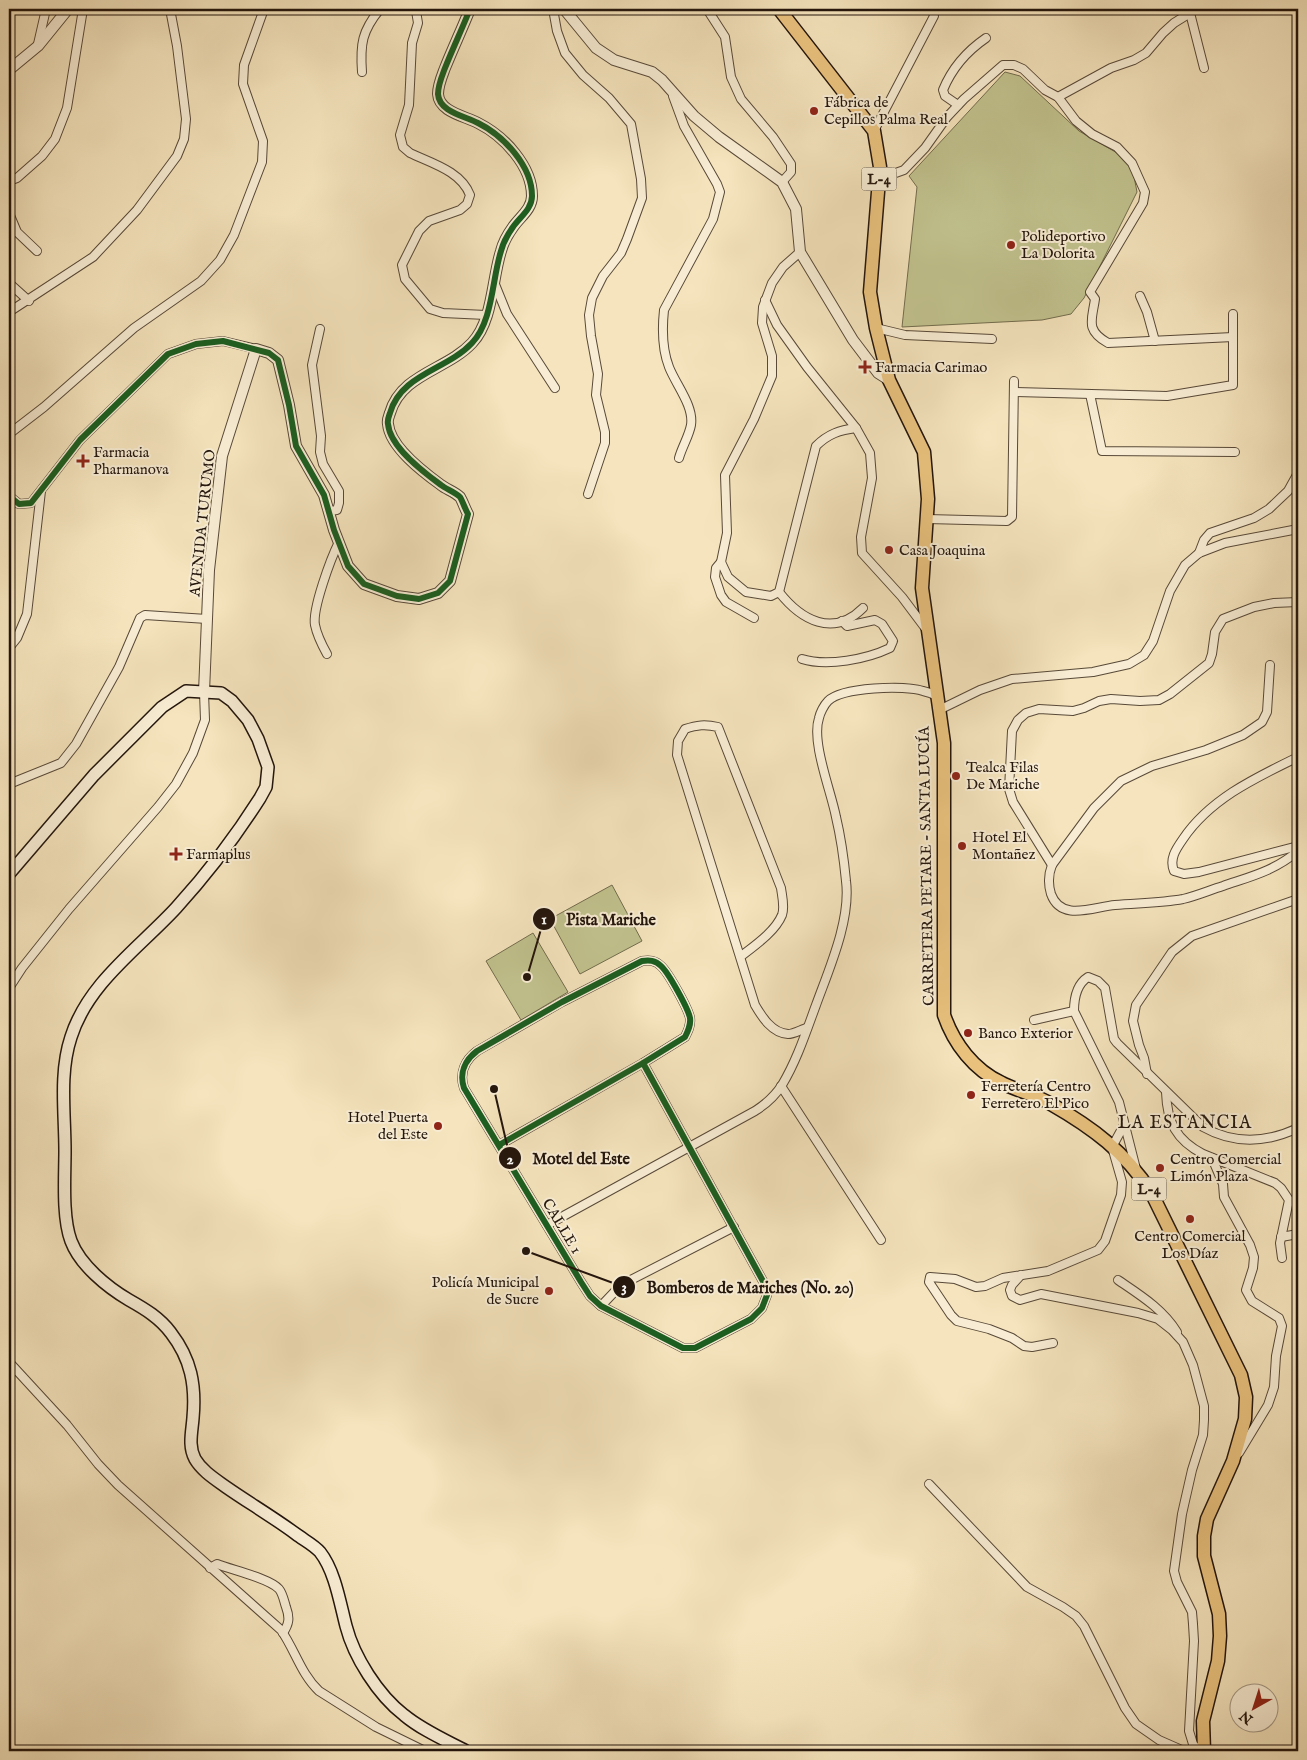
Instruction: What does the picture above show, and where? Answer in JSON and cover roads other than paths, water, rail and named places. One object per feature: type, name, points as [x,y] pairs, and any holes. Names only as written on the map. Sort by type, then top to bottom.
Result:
[{"type":"main road","name":"CARRETERA PETARE - SANTA LUCÍA","points":[[779,9],[874,131],[880,174],[870,292],[876,328],[890,380],[924,452],[928,499],[922,588],[944,742],[944,1015],[949,1031],[968,1058],[984,1073],[1002,1084],[1050,1103],[1097,1132],[1137,1171],[1151,1192],[1241,1375],[1246,1397],[1245,1419],[1233,1461],[1207,1519],[1204,1536],[1204,1556],[1219,1614],[1220,1636],[1218,1661],[1203,1721],[1204,1751]]},
{"type":"main road","points":[[9,874],[94,775],[162,706],[186,691],[221,693],[232,701],[248,720],[267,760],[266,787],[250,813],[195,887],[105,980],[85,1006],[74,1028],[66,1055],[64,1080],[65,1199],[68,1232],[74,1248],[87,1266],[119,1293],[150,1312],[166,1326],[182,1349],[187,1358],[193,1380],[194,1400],[191,1444],[193,1455],[198,1463],[218,1481],[279,1521],[319,1551],[333,1579],[350,1642],[361,1664],[397,1710],[409,1719],[466,1751]]},
{"type":"street","points":[[38,46],[46,9]]},
{"type":"street","points":[[9,70],[38,46],[68,9]]},
{"type":"street","points":[[9,181],[17,178],[42,156],[55,139],[67,108],[83,9]]},
{"type":"street","points":[[9,312],[93,257],[138,210],[177,156],[184,139],[186,119],[177,46],[170,9]]},
{"type":"street","points":[[9,434],[44,407],[134,328],[201,281],[220,260],[234,235],[262,162],[263,140],[243,84],[244,65],[264,9]]},
{"type":"street","points":[[362,72],[360,53],[363,36],[370,21],[380,9]]},
{"type":"street","points":[[413,9],[416,11],[418,23],[412,43],[409,106],[400,135],[403,147],[410,153],[458,176],[467,185],[470,195],[467,204],[460,210],[429,221],[420,231],[402,265],[405,279],[430,309],[443,313],[486,315]]},
{"type":"street","points":[[9,496],[19,504],[31,504],[80,440],[168,354],[196,344],[224,341],[269,353],[278,360],[289,405],[296,446],[324,495],[348,566],[364,584],[397,596],[419,599],[438,593],[450,581],[468,514],[459,497],[440,485],[421,469],[394,442],[387,423],[392,404],[408,384],[470,345],[479,334],[486,315],[501,250],[513,228],[530,206],[532,196],[529,175],[513,149],[480,124],[447,109],[440,102],[438,93],[440,82],[455,40],[470,9]]},
{"type":"street","points":[[553,9],[566,53],[583,75],[609,98],[631,124],[642,198],[621,253],[603,276],[592,298],[589,315],[598,374],[596,395],[605,432],[605,442],[588,494]]},
{"type":"street","points":[[564,9],[596,48],[614,60],[652,72],[662,80],[694,116],[719,137],[782,182],[796,209],[800,252],[853,340],[878,372],[890,380]]},
{"type":"street","points":[[707,9],[725,37],[731,77],[741,99],[773,137],[791,164],[791,172],[782,182]]},
{"type":"street","points":[[874,131],[934,16],[932,9]]},
{"type":"street","points":[[1058,98],[1111,68],[1134,60],[1146,53],[1163,33],[1189,11],[1204,68]]},
{"type":"street","points":[[958,105],[945,96],[943,90],[948,78],[972,47],[986,38]]},
{"type":"street","points":[[880,174],[890,175],[904,170],[926,148],[947,117],[958,105],[1003,65],[1014,65],[1024,69],[1045,90],[1058,98],[1076,121],[1092,134],[1117,147],[1132,163],[1145,192],[1143,203],[1090,292],[1095,299],[1091,324],[1094,332],[1108,343],[1233,337]]},
{"type":"street","points":[[672,91],[684,126],[720,192],[713,219],[664,310],[662,324],[663,343],[668,366],[689,409],[691,424],[679,458]]},
{"type":"street","points":[[9,213],[17,232],[36,251]]},
{"type":"street","points":[[754,618],[726,602],[721,595],[715,577],[716,568],[721,562],[727,533],[725,475],[754,420],[772,376],[772,356],[762,323],[765,300],[772,283],[783,266],[800,252]]},
{"type":"street","points":[[494,282],[507,314],[555,388]]},
{"type":"street","points":[[9,283],[28,301]]},
{"type":"street","points":[[1140,296],[1147,312],[1155,341]]},
{"type":"street","points":[[765,300],[778,325],[807,367],[856,428],[870,453],[872,478],[861,537],[862,553],[902,597],[928,632]]},
{"type":"street","points":[[1014,392],[1167,396],[1233,385],[1233,314]]},
{"type":"street","points":[[876,328],[905,335],[992,340]]},
{"type":"street","points":[[320,329],[312,366],[322,436],[320,452],[323,464],[338,491],[337,510],[329,511]]},
{"type":"street","name":"AVENIDA TURUMO","points":[[204,692],[209,570],[222,456],[256,349]]},
{"type":"street","points":[[927,519],[1007,521],[1012,517],[1014,381]]},
{"type":"street","points":[[1090,394],[1102,451],[1235,452]]},
{"type":"street","points":[[721,562],[728,577],[746,592],[771,596],[779,592],[816,446],[824,438],[838,430],[856,428]]},
{"type":"street","points":[[1200,553],[1204,540],[1210,533],[1254,518],[1269,509],[1288,491],[1298,473]]},
{"type":"street","points":[[9,648],[17,638],[27,614],[41,492]]},
{"type":"street","points":[[939,710],[980,690],[1012,679],[1092,672],[1129,664],[1144,655],[1153,641],[1170,591],[1185,565],[1200,553],[1225,543],[1298,529]]},
{"type":"street","points":[[327,654],[314,624],[326,571],[339,542]]},
{"type":"street","points":[[779,592],[788,604],[811,621],[830,624],[856,616],[863,608]]},
{"type":"street","points":[[1052,865],[1013,802],[1009,789],[1012,731],[1018,720],[1026,713],[1039,709],[1072,711],[1099,701],[1111,699],[1159,700],[1170,694],[1209,663],[1215,632],[1223,619],[1254,607],[1274,603],[1298,602]]},
{"type":"street","points":[[9,784],[61,763],[76,744],[119,667],[140,618],[145,615],[207,619]]},
{"type":"street","points":[[802,660],[815,663],[831,663],[880,653],[890,648],[893,642],[882,624],[875,620],[848,626],[842,621]]},
{"type":"street","points":[[1270,665],[1267,712],[1262,722],[1242,734],[1206,750],[1152,766],[1121,781],[1094,808],[1052,865],[1048,873],[1049,888],[1059,907],[1069,911],[1182,899],[1275,868],[1298,851]]},
{"type":"street","points":[[546,1225],[762,1107],[781,1086],[796,1059],[840,937],[847,883],[837,819],[818,747],[816,730],[819,716],[828,701],[851,690],[900,688],[922,690],[938,696]]},
{"type":"street","points":[[9,988],[22,968],[69,909],[176,784],[193,753],[205,720],[204,692]]},
{"type":"street","points":[[740,957],[772,929],[782,915],[784,902],[781,888],[718,727],[707,724],[697,725],[685,729],[678,741],[677,755],[740,957],[755,1005],[764,1021],[779,1031],[788,1034],[807,1028]]},
{"type":"street","points":[[1298,757],[1256,777],[1215,804],[1193,824],[1174,855],[1172,864],[1174,871],[1184,874],[1199,872],[1298,846]]},
{"type":"street","points":[[1147,1074],[1133,1021],[1136,1006],[1172,952],[1192,936],[1298,899]]},
{"type":"street","name":"CALLE 1","points":[[652,960],[661,966],[684,1002],[690,1019],[689,1030],[685,1037],[643,1063],[764,1283],[767,1295],[762,1308],[751,1319],[695,1348],[683,1348],[601,1306],[590,1296],[464,1088],[462,1080],[463,1069],[470,1056],[476,1051],[562,1002],[642,961],[652,960]]},
{"type":"street","points":[[1137,1171],[1119,1102],[1074,1011],[1074,1000],[1084,980],[1088,977],[1098,981],[1105,988],[1114,1039],[1147,1074],[1204,1128],[1226,1138],[1242,1140],[1273,1138],[1298,1128]]},
{"type":"street","points":[[1034,1020],[1074,1011]]},
{"type":"street","points":[[499,1146],[643,1063]]},
{"type":"street","points":[[781,1086],[881,1240]]},
{"type":"street","points":[[1166,1092],[1167,1110],[1176,1133],[1192,1148],[1275,1183],[1281,1188],[1289,1200],[1280,1237],[1282,1258]]},
{"type":"street","points":[[1053,1343],[1032,1347],[1024,1346],[1012,1338],[957,1320],[951,1315],[929,1282],[930,1277],[955,1280],[976,1287],[985,1286],[1003,1278],[1048,1271],[1098,1250],[1105,1241],[1121,1195],[1122,1182],[1112,1147],[1124,1125]]},
{"type":"street","points":[[1212,1158],[1223,1184],[1224,1197],[1250,1245],[1254,1257],[1253,1268],[1246,1290],[1252,1301],[1279,1318],[1282,1326],[1276,1356],[1274,1387],[1268,1405],[1233,1461]]},
{"type":"street","points":[[601,1306],[621,1285],[734,1227]]},
{"type":"street","points":[[1280,1237],[1298,1234]]},
{"type":"street","points":[[1021,1275],[1010,1290],[1012,1296],[1020,1300],[1041,1294],[1158,1318],[1183,1342]]},
{"type":"street","points":[[1118,1280],[1158,1309],[1171,1322],[1183,1342],[1193,1365],[1204,1406],[1203,1434],[1182,1514],[1174,1571],[1177,1582],[1192,1612],[1194,1641],[1189,1731],[1193,1744],[1199,1751]]},
{"type":"street","points":[[9,1362],[67,1425],[98,1464],[118,1485],[283,1633],[302,1670],[319,1691],[376,1727],[425,1751]]},
{"type":"street","points":[[929,1484],[1027,1587],[1076,1616],[1084,1626],[1125,1708],[1136,1724],[1154,1737],[1184,1751]]},
{"type":"street","points":[[210,1568],[217,1564],[263,1580],[278,1588],[282,1593],[289,1616],[288,1624],[283,1633]]},
{"type":"place","name":"Fábrica de Cepillos Palma Real","points":[[814,111]]},
{"type":"place","name":"Polideportivo La Dolorita","points":[[1011,245]]},
{"type":"place","name":"Farmacia Carimao","points":[[865,367]]},
{"type":"place","name":"Farmacia Pharmanova","points":[[83,461]]},
{"type":"place","name":"Casa Joaquina","points":[[889,550]]},
{"type":"place","name":"Tealca Filas De Mariche","points":[[956,776]]},
{"type":"place","name":"Hotel El Montañez","points":[[962,846]]},
{"type":"place","name":"Farmaplus","points":[[176,854]]},
{"type":"place","name":"Pista Mariche","points":[[527,977]]},
{"type":"place","name":"Banco Exterior","points":[[968,1033]]},
{"type":"place","name":"Motel del Este","points":[[494,1089]]},
{"type":"place","name":"Ferretería Centro Ferretero El Pico","points":[[971,1095]]},
{"type":"place","name":"Hotel Puerta del Este","points":[[438,1126]]},
{"type":"place","name":"Centro Comercial Limón Plaza","points":[[1160,1168]]},
{"type":"place","name":"Centro Comercial Los Díaz","points":[[1190,1219]]},
{"type":"place","name":"Bomberos de Mariches (No. 20)","points":[[526,1251]]},
{"type":"place","name":"Policía Municipal de Sucre","points":[[549,1291]]},
{"type":"district","name":"LA ESTANCIA","points":[[1185,1122]]}]
